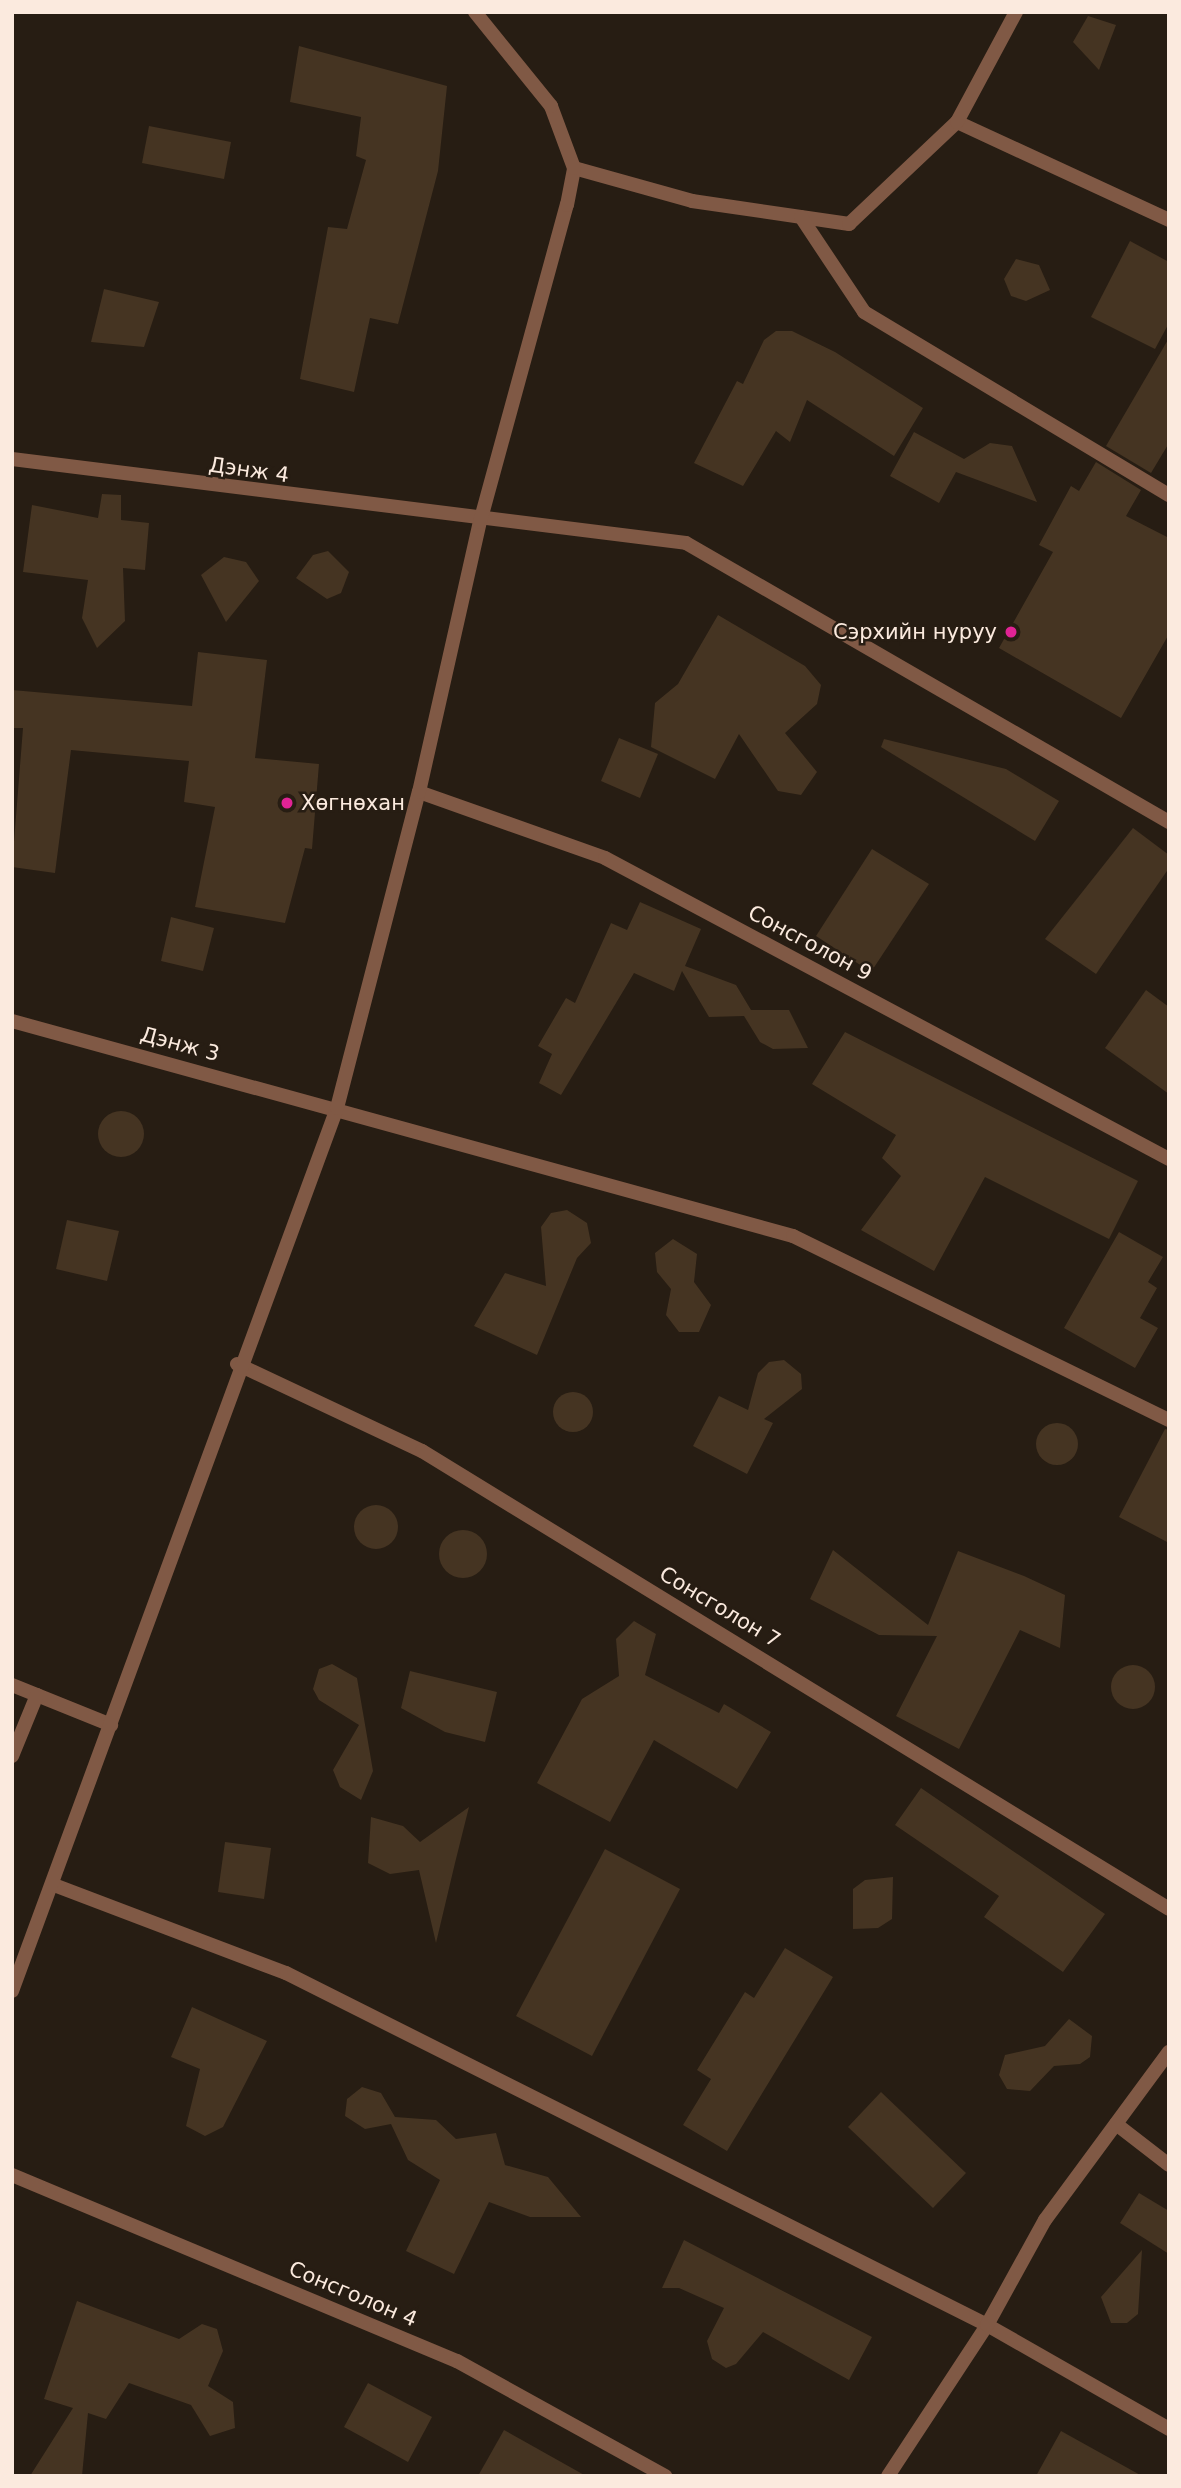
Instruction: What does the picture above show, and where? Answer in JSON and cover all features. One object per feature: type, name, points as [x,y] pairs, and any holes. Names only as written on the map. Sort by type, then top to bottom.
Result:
[{"type":"street","points":[[12,1991],[54,1885],[237,1364],[337,1108],[419,792],[480,522],[574,168],[551,106],[475,12]]},
{"type":"street","points":[[574,168],[692,201],[849,224],[957,122],[1016,12]]},
{"type":"street","points":[[957,122],[1169,220]]},
{"type":"street","points":[[802,217],[864,312],[1169,495]]},
{"type":"street","name":"Дэнж 4","points":[[12,459],[480,522],[686,544],[1169,822]]},
{"type":"street","name":"Сонсголон 9","points":[[419,792],[606,858],[1169,1159]]},
{"type":"street","name":"Дэнж 3","points":[[12,1021],[337,1108],[793,1236],[1169,1420]]},
{"type":"street","name":"Сонсголон 7","points":[[237,1364],[422,1451],[1169,1909]]},
{"type":"street","points":[[12,1685],[111,1724]]},
{"type":"street","points":[[12,1756],[37,1695]]},
{"type":"street","points":[[54,1885],[286,1973],[987,2325],[1169,2429]]},
{"type":"street","points":[[888,2476],[987,2325],[1045,2220],[1169,2052]]},
{"type":"street","points":[[1116,2124],[1169,2165]]},
{"type":"street","name":"Сонсголон 4","points":[[12,2175],[457,2361],[665,2476]]},
{"type":"building","points":[[1088,16],[1116,25],[1099,70],[1073,42]]},
{"type":"building","points":[[299,46],[447,86],[438,171],[398,324],[370,318],[354,392],[300,379],[328,227],[347,229],[366,160],[356,156],[361,117],[290,102]]},
{"type":"building","points":[[149,126],[231,142],[224,179],[142,163]]},
{"type":"building","points":[[1130,241],[1169,262],[1169,323],[1155,349],[1091,317]]},
{"type":"building","points":[[1016,259],[1039,265],[1050,290],[1026,301],[1011,296],[1004,279]]},
{"type":"building","points":[[104,289],[159,302],[144,347],[91,342]]},
{"type":"building","points":[[776,331],[792,331],[835,352],[923,408],[894,456],[807,400],[790,442],[776,431],[743,486],[694,463],[737,381],[743,384],[764,340]]},
{"type":"building","points":[[1169,338],[1169,443],[1151,473],[1106,446]]},
{"type":"building","points":[[914,432],[964,459],[990,443],[1012,446],[1037,502],[956,472],[939,503],[890,476]]},
{"type":"building","points":[[1096,462],[1141,490],[1126,516],[1169,538],[1169,634],[1121,718],[999,648],[1053,552],[1039,545],[1071,486],[1079,491]]},
{"type":"building","points":[[102,494],[121,495],[121,520],[149,523],[145,570],[123,568],[125,621],[97,648],[82,618],[88,580],[23,572],[32,505],[98,518]]},
{"type":"building","points":[[328,551],[349,572],[341,593],[327,599],[296,578],[313,555]]},
{"type":"building","points":[[224,557],[246,562],[259,581],[226,622],[201,575]]},
{"type":"building","points":[[718,615],[805,666],[821,685],[817,704],[785,733],[817,772],[801,795],[778,791],[739,734],[715,779],[651,747],[655,703],[678,684]]},
{"type":"building","points":[[198,652],[267,660],[255,758],[319,764],[312,849],[305,848],[285,923],[195,907],[215,807],[184,802],[189,761],[71,750],[55,873],[12,867],[23,728],[12,728],[12,690],[192,706]]},
{"type":"building","points":[[619,738],[658,754],[640,798],[601,781]]},
{"type":"building","points":[[884,739],[1006,769],[1059,801],[1035,841],[881,747]]},
{"type":"building","points":[[1133,828],[1169,855],[1169,868],[1096,974],[1045,939]]},
{"type":"building","points":[[872,849],[929,884],[871,972],[816,936]]},
{"type":"building","points":[[640,902],[701,929],[685,966],[736,985],[751,1010],[789,1010],[808,1048],[773,1049],[760,1042],[744,1016],[709,1017],[682,971],[674,991],[634,973],[561,1095],[539,1083],[552,1054],[538,1046],[566,998],[575,1003],[611,923],[627,930]]},
{"type":"building","points":[[171,917],[214,928],[203,971],[161,961]]},
{"type":"building","points":[[1146,990],[1169,1007],[1169,1094],[1105,1048]]},
{"type":"building","points":[[845,1032],[1138,1181],[1109,1239],[985,1177],[934,1271],[861,1230],[901,1176],[882,1158],[896,1135],[812,1084]]},
{"type":"building","points":[[121,1111],[137,1118],[144,1134],[137,1150],[121,1157],[105,1150],[98,1134],[105,1118]]},
{"type":"building","points":[[567,1210],[587,1223],[591,1243],[577,1258],[537,1355],[474,1326],[505,1273],[546,1286],[541,1227],[551,1213]]},
{"type":"building","points":[[67,1220],[119,1231],[107,1281],[56,1269]]},
{"type":"building","points":[[1119,1232],[1163,1257],[1148,1282],[1157,1288],[1140,1318],[1158,1328],[1135,1368],[1064,1328]]},
{"type":"building","points":[[673,1239],[697,1254],[694,1282],[711,1305],[699,1332],[679,1332],[666,1315],[671,1289],[657,1272],[655,1253]]},
{"type":"building","points":[[784,1360],[801,1374],[802,1389],[764,1419],[773,1423],[747,1474],[693,1446],[719,1396],[748,1410],[758,1373],[769,1362]]},
{"type":"building","points":[[573,1392],[587,1398],[593,1412],[587,1426],[573,1432],[559,1426],[553,1412],[559,1398]]},
{"type":"building","points":[[1057,1423],[1072,1429],[1078,1444],[1072,1459],[1057,1465],[1042,1459],[1036,1444],[1042,1429]]},
{"type":"building","points":[[1165,1429],[1169,1430],[1169,1543],[1119,1517]]},
{"type":"building","points":[[376,1505],[391,1512],[398,1527],[391,1542],[376,1549],[361,1542],[354,1527],[361,1512]]},
{"type":"building","points":[[463,1530],[472,1531],[480,1537],[486,1545],[486,1563],[480,1571],[472,1577],[463,1578],[454,1577],[446,1571],[440,1563],[439,1554],[440,1545],[446,1537],[454,1531]]},
{"type":"building","points":[[833,1550],[928,1625],[958,1551],[1024,1576],[1065,1595],[1060,1648],[1020,1630],[959,1749],[896,1716],[937,1636],[879,1635],[810,1599]]},
{"type":"building","points":[[634,1621],[656,1634],[645,1675],[719,1713],[724,1704],[771,1732],[737,1789],[654,1740],[610,1822],[537,1783],[582,1699],[619,1676],[616,1639]]},
{"type":"building","points":[[332,1664],[357,1678],[373,1771],[361,1800],[340,1787],[333,1770],[359,1725],[319,1700],[313,1689],[319,1669]]},
{"type":"building","points":[[1133,1665],[1149,1671],[1155,1687],[1149,1703],[1133,1709],[1117,1703],[1111,1687],[1117,1671]]},
{"type":"building","points":[[410,1671],[497,1692],[485,1742],[445,1732],[401,1708]]},
{"type":"building","points":[[921,1788],[1105,1914],[1063,1972],[984,1917],[999,1896],[895,1825]]},
{"type":"building","points":[[469,1807],[436,1943],[419,1870],[390,1874],[368,1863],[371,1817],[403,1826],[420,1842]]},
{"type":"building","points":[[225,1842],[271,1848],[264,1899],[218,1892]]},
{"type":"building","points":[[605,1849],[680,1889],[592,2056],[516,2016]]},
{"type":"building","points":[[893,1877],[892,1919],[878,1928],[853,1929],[853,1889],[865,1880]]},
{"type":"building","points":[[785,1948],[833,1977],[727,2151],[683,2125],[711,2079],[697,2070],[745,1992],[754,1998]]},
{"type":"building","points":[[192,2007],[267,2041],[223,2127],[205,2136],[186,2126],[200,2069],[171,2057]]},
{"type":"building","points":[[1069,2019],[1092,2036],[1090,2057],[1080,2064],[1054,2066],[1030,2091],[1007,2089],[999,2075],[1005,2055],[1045,2046]]},
{"type":"building","points":[[362,2087],[381,2093],[395,2117],[436,2120],[456,2139],[496,2133],[505,2165],[548,2177],[581,2217],[530,2217],[489,2202],[454,2274],[406,2251],[440,2180],[408,2160],[391,2124],[365,2129],[345,2116],[347,2099]]},
{"type":"building","points":[[881,2092],[966,2173],[933,2208],[848,2127]]},
{"type":"building","points":[[1139,2193],[1169,2211],[1169,2254],[1120,2223]]},
{"type":"building","points":[[684,2240],[872,2337],[849,2380],[763,2332],[736,2364],[726,2368],[712,2359],[707,2341],[724,2308],[679,2288],[662,2288]]},
{"type":"building","points":[[1142,2250],[1138,2314],[1127,2323],[1111,2323],[1101,2297]]},
{"type":"building","points":[[77,2301],[179,2339],[202,2324],[217,2329],[223,2351],[208,2386],[233,2402],[235,2428],[210,2436],[191,2405],[129,2383],[106,2419],[88,2413],[82,2476],[30,2476],[73,2408],[44,2399]]},
{"type":"building","points":[[368,2383],[432,2417],[408,2462],[344,2427]]},
{"type":"building","points":[[504,2430],[586,2476],[478,2476]]},
{"type":"building","points":[[1061,2431],[1142,2476],[1036,2476]]},
{"type":"place","name":"Сэрхийн нуруу","points":[[1011,632]]},
{"type":"place","name":"Хөгнөхан","points":[[287,803]]}]
